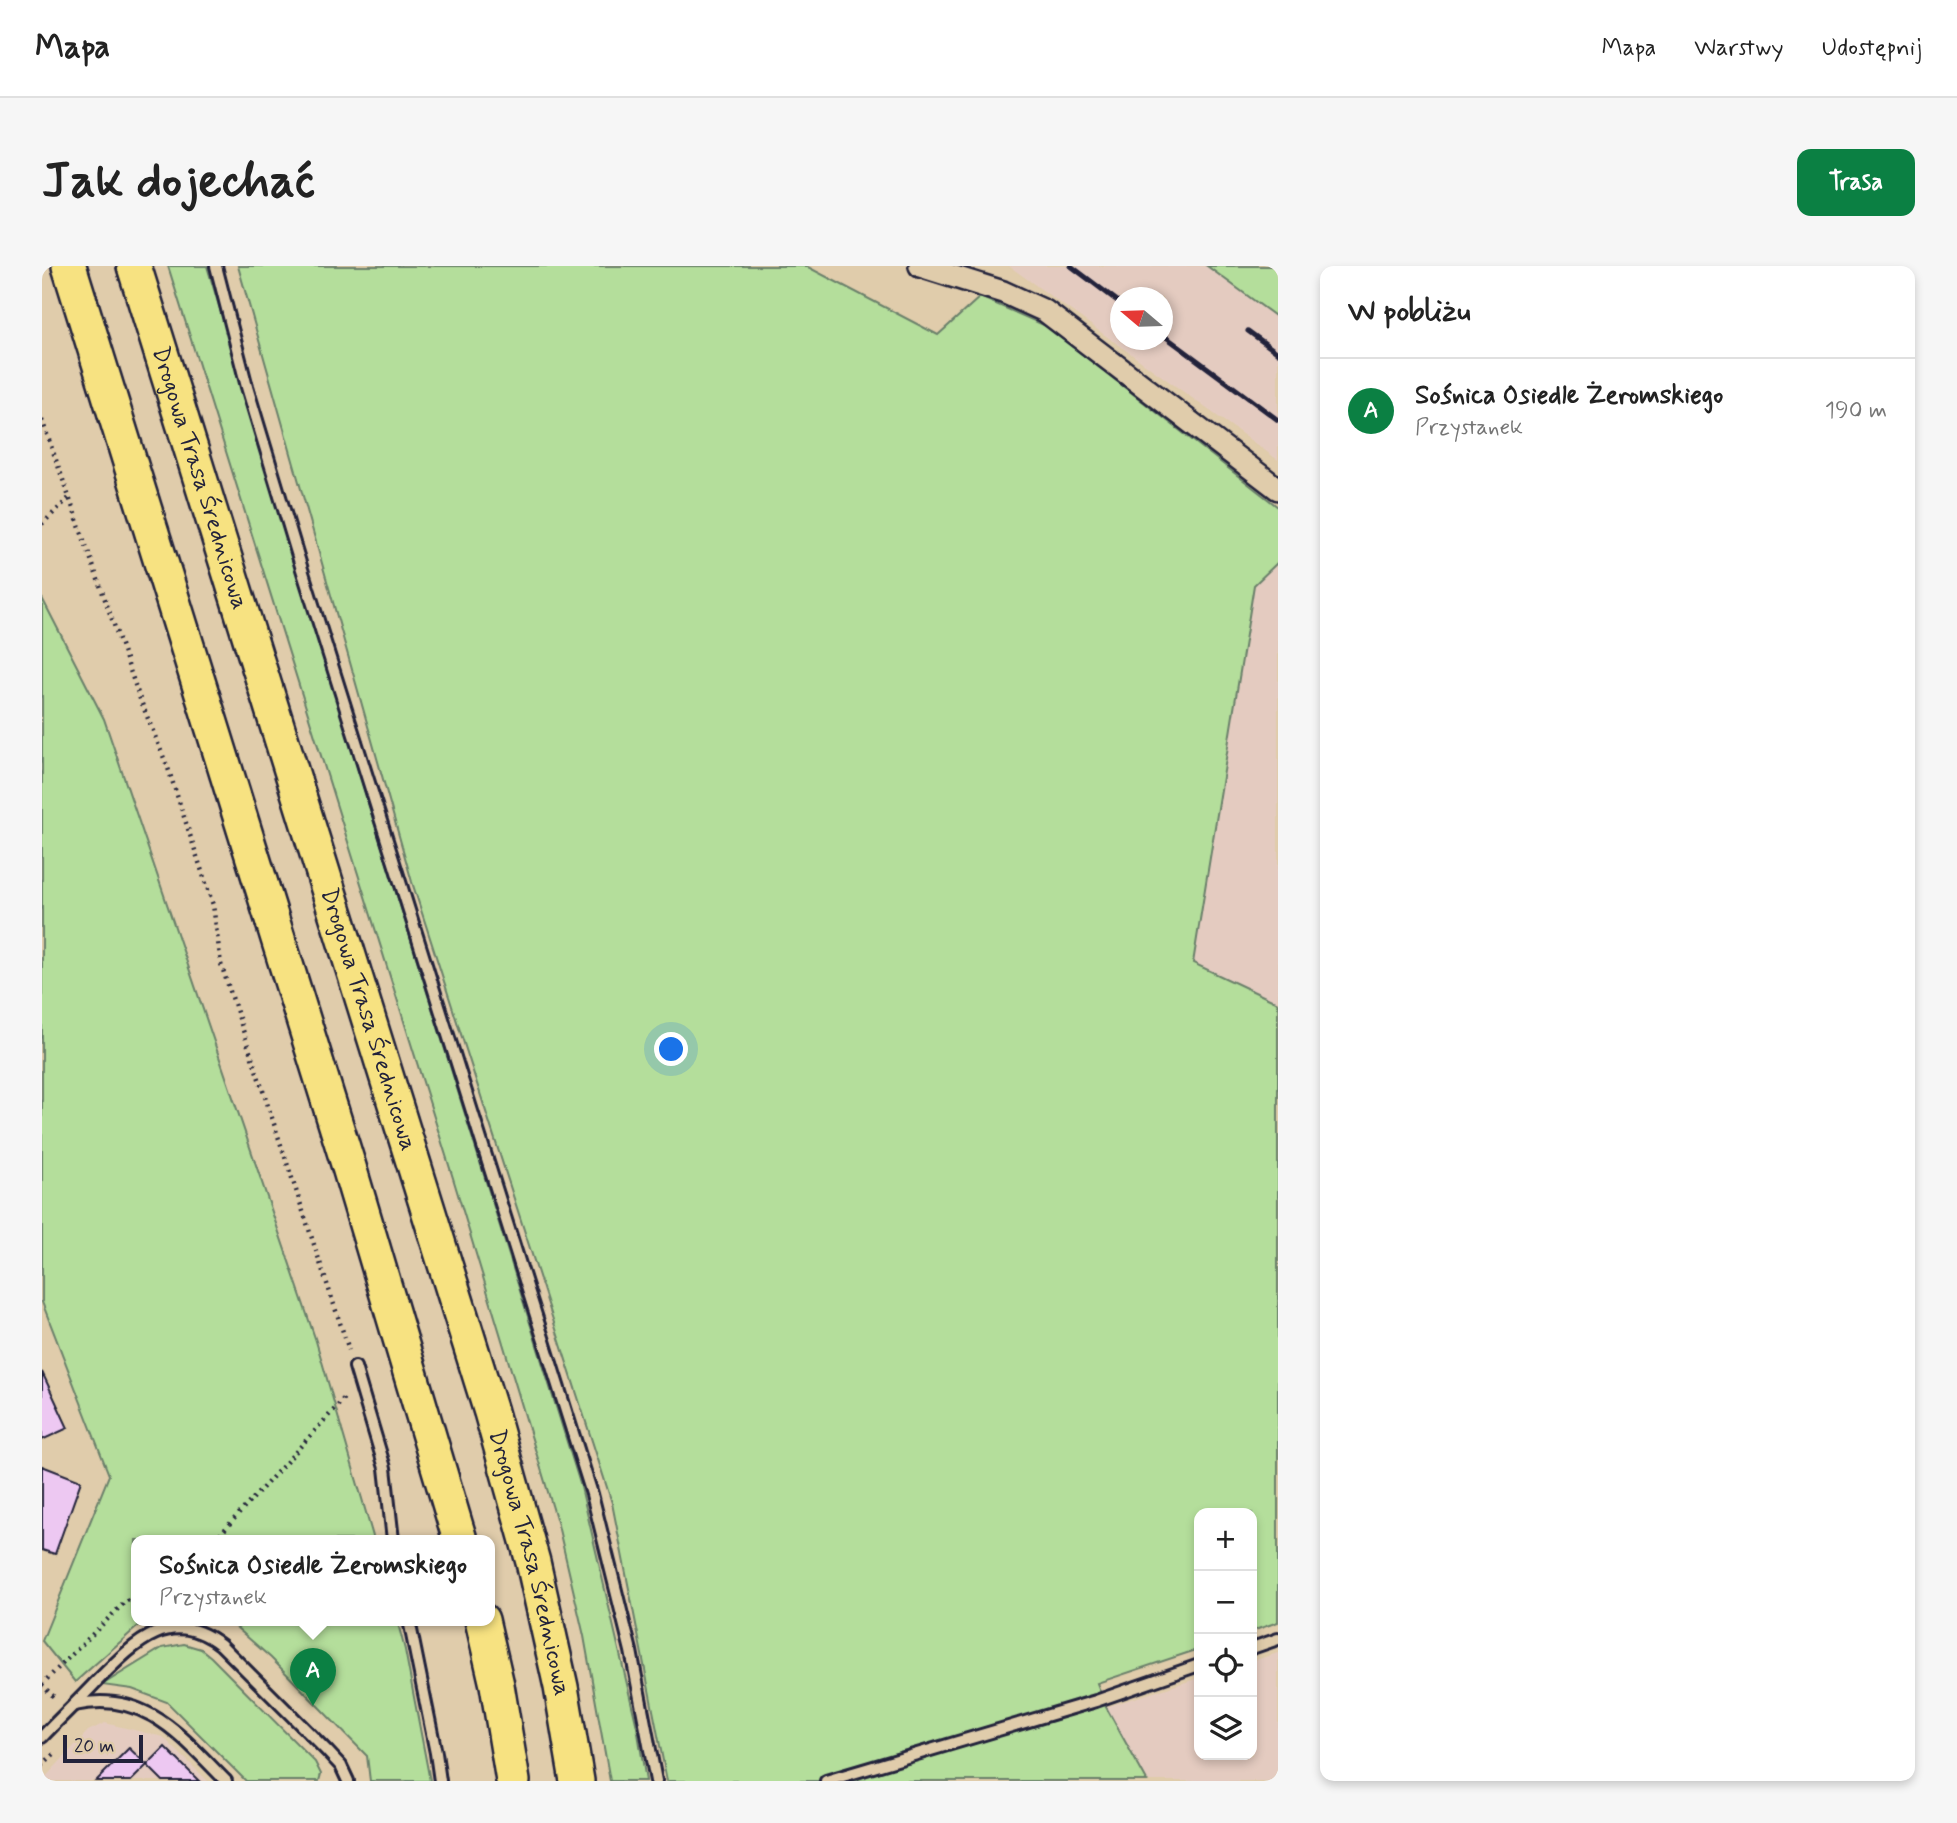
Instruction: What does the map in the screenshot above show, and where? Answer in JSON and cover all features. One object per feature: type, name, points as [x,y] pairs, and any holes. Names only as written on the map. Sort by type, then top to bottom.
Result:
[{"type":"main road","points":[[69,266],[349,1167],[459,1535]]},
{"type":"main road","name":"Drogowa Trasa Średnicowa","points":[[134,266],[491,1412],[533,1562],[561,1687],[577,1781]]},
{"type":"main road","points":[[483,1626],[497,1685],[513,1781]]},
{"type":"street","points":[[931,268],[1003,292],[1045,311],[1278,489]]},
{"type":"lane","points":[[216,266],[247,387],[301,566],[592,1494],[631,1651],[656,1781]]},
{"type":"lane","points":[[355,1367],[385,1468],[392,1535]]},
{"type":"lane","points":[[410,1626],[440,1781]]},
{"type":"lane","points":[[42,1737],[141,1640],[160,1631],[179,1627],[196,1630],[221,1645],[327,1751],[341,1766],[348,1781]]},
{"type":"lane","points":[[1257,1646],[1278,1639]]},
{"type":"lane","points":[[826,1781],[1096,1700],[1194,1667]]},
{"type":"lane","points":[[74,1705],[94,1700],[117,1702],[150,1714],[176,1732],[226,1781]]},
{"type":"path","points":[[42,419],[140,699],[168,768],[213,905],[221,964],[355,1367],[342,1401],[220,1535]]},
{"type":"path","points":[[42,524],[69,497]]},
{"type":"path","points":[[42,1684],[131,1599]]},
{"type":"shaded area","points":[[1009,266],[1207,266],[1278,318],[1278,460],[1125,350],[1173,350],[1173,287],[1110,287],[1110,339]]},
{"type":"shaded area","points":[[1278,562],[1278,1003],[1193,963],[1254,585]]},
{"type":"shaded area","points":[[1278,1653],[1278,1781],[1147,1781],[1106,1707],[1194,1680],[1194,1760],[1257,1760],[1257,1659]]},
{"type":"shaded area","points":[[105,1723],[163,1737],[208,1781],[42,1781],[88,1731]]},
{"type":"green space","points":[[168,266],[207,266],[358,770],[581,1487],[637,1727],[646,1781],[610,1781],[584,1636],[558,1525],[453,1178]]},
{"type":"green space","points":[[238,266],[806,266],[938,335],[980,297],[1046,326],[1278,507],[1278,562],[1254,585],[1193,963],[1278,1003],[1278,1622],[1257,1629],[1257,1508],[1194,1508],[1194,1651],[1097,1683],[1106,1707],[1147,1781],[667,1781],[612,1503],[412,882]]},
{"type":"green space","points":[[1207,266],[1278,266],[1278,318]]},
{"type":"green space","points":[[42,598],[104,719],[316,1341],[373,1535],[131,1535],[131,1626],[138,1626],[75,1682],[42,1641],[109,1475],[42,1302]]},
{"type":"green space","points":[[235,1626],[399,1626],[430,1781],[370,1781],[367,1756],[271,1658]]},
{"type":"green space","points":[[184,1644],[201,1649],[211,1657],[315,1762],[321,1774],[319,1781],[246,1781],[167,1702],[132,1689],[102,1685],[162,1648]]},
{"type":"building","points":[[42,1372],[68,1428],[42,1440]]},
{"type":"building","points":[[42,1466],[81,1481],[55,1554],[42,1550]]},
{"type":"building","points":[[165,1747],[199,1781],[163,1781],[147,1765]]},
{"type":"building","points":[[129,1748],[147,1765],[131,1781],[96,1781]]},
{"type":"railway","points":[[1071,266],[1110,295]]},
{"type":"railway","points":[[1248,331],[1278,353]]},
{"type":"railway","points":[[1173,342],[1278,420]]},
{"type":"place","name":"Sośnica Osiedle Żeromskiego","points":[[313,1706]]}]
